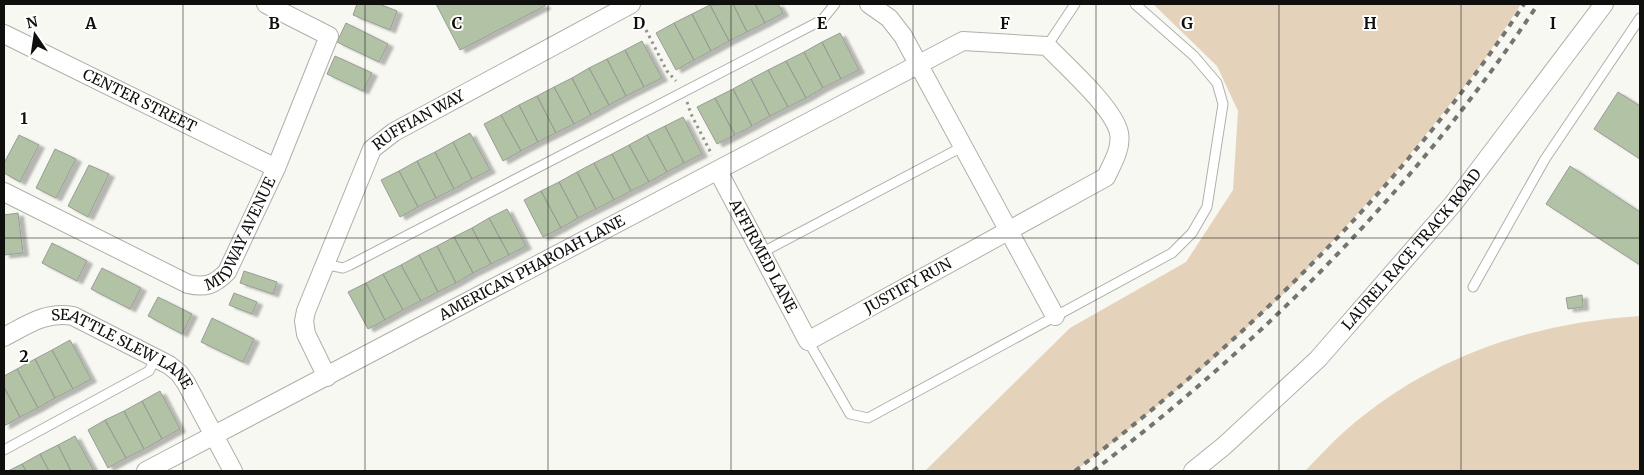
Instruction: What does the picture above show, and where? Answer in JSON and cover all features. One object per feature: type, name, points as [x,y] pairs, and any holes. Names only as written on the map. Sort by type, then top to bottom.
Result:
[{"type":"street","name":"MIDWAY AVENUE","points":[[4,192],[188,284],[209,286],[227,272],[276,168],[329,36],[266,4]]},
{"type":"street","name":"RUFFIAN WAY","points":[[327,377],[310,345],[304,321],[324,264],[372,149],[385,137],[632,4]]},
{"type":"street","points":[[868,4],[889,18],[903,36],[1055,316]]},
{"type":"street","name":"LAUREL RACE TRACK ROAD","points":[[1193,471],[1224,446],[1318,359],[1453,204],[1604,4]]},
{"type":"street","name":"CENTER STREET","points":[[4,34],[276,168]]},
{"type":"street","name":"AMERICAN PHAROAH LANE","points":[[146,471],[327,377],[716,165],[963,41],[1047,46]]},
{"type":"street","name":"JUSTIFY RUN","points":[[808,341],[1106,178],[1117,154],[1119,133],[1108,110],[1047,46]]},
{"type":"street","name":"AFFIRMED LANE","points":[[716,165],[808,341]]},
{"type":"street","name":"SEATTLE SLEW LANE","points":[[4,337],[39,318],[60,314],[73,316],[156,358],[174,369],[186,383],[233,471]]},
{"type":"lane","points":[[324,264],[343,268],[350,265],[822,20],[835,4]]},
{"type":"lane","points":[[1047,46],[1075,4]]},
{"type":"lane","points":[[808,341],[850,414],[868,418],[1172,253],[1192,233],[1207,207],[1223,104],[1217,83],[1194,56],[1135,4]]},
{"type":"lane","points":[[1473,287],[1545,159],[1640,18]]},
{"type":"lane","points":[[761,253],[962,147]]},
{"type":"lane","points":[[4,450],[149,371],[156,358]]},
{"type":"path","points":[[646,30],[667,71],[678,86]]},
{"type":"path","points":[[685,98],[716,165]]},
{"type":"shaded area","points":[[1153,4],[1521,4],[1479,68],[1400,167],[1291,287],[1200,371],[1112,443],[1075,471],[925,471],[1070,328],[1186,262],[1233,190],[1238,111],[1217,66]]},
{"type":"shaded area","points":[[1640,316],[1640,471],[1305,471],[1340,436],[1377,405],[1411,383],[1447,364],[1483,348],[1521,336],[1599,320]]},
{"type":"building","points":[[357,4],[379,4],[397,11],[390,30],[353,15]]},
{"type":"building","points":[[436,4],[544,4],[545,6],[460,50]]},
{"type":"building","points":[[733,4],[747,32],[729,41],[710,5]]},
{"type":"building","points":[[733,4],[755,4],[765,23],[747,32]]},
{"type":"building","points":[[755,4],[778,4],[783,13],[765,23]]},
{"type":"building","points":[[710,5],[729,41],[711,51],[692,14]]},
{"type":"building","points":[[692,14],[711,51],[694,60],[674,23]]},
{"type":"building","points":[[346,23],[388,44],[379,62],[337,42]]},
{"type":"building","points":[[674,23],[694,60],[676,70],[656,33]]},
{"type":"building","points":[[840,33],[859,70],[841,79],[822,42]]},
{"type":"building","points":[[642,41],[662,78],[644,87],[625,50]]},
{"type":"building","points":[[822,42],[841,79],[823,88],[804,52]]},
{"type":"building","points":[[625,50],[644,87],[626,96],[607,59]]},
{"type":"building","points":[[804,52],[823,88],[806,98],[786,61]]},
{"type":"building","points":[[335,56],[372,73],[363,91],[327,74]]},
{"type":"building","points":[[607,59],[626,96],[609,105],[589,68]]},
{"type":"building","points":[[786,61],[806,98],[788,107],[768,70]]},
{"type":"building","points":[[589,68],[609,105],[591,115],[572,78]]},
{"type":"building","points":[[768,70],[788,107],[770,116],[751,79]]},
{"type":"building","points":[[572,78],[591,115],[574,124],[554,87]]},
{"type":"building","points":[[751,79],[770,116],[752,126],[733,89]]},
{"type":"building","points":[[554,87],[574,124],[556,133],[537,96]]},
{"type":"building","points":[[733,89],[752,126],[735,135],[715,98]]},
{"type":"building","points":[[1618,92],[1640,106],[1640,159],[1594,129]]},
{"type":"building","points":[[537,96],[556,133],[538,142],[519,105]]},
{"type":"building","points":[[715,98],[735,135],[717,144],[697,107]]},
{"type":"building","points":[[519,105],[538,142],[521,151],[501,115]]},
{"type":"building","points":[[501,115],[521,151],[503,161],[484,124]]},
{"type":"building","points":[[683,117],[702,154],[684,163],[665,126]]},
{"type":"building","points":[[665,126],[684,163],[667,172],[647,135]]},
{"type":"building","points":[[470,133],[490,170],[472,179],[453,142]]},
{"type":"building","points":[[19,135],[39,145],[20,182],[4,173],[4,163]]},
{"type":"building","points":[[647,135],[667,172],[649,182],[629,145]]},
{"type":"building","points":[[453,142],[472,179],[454,189],[435,152]]},
{"type":"building","points":[[629,145],[649,182],[631,191],[612,154]]},
{"type":"building","points":[[55,149],[76,159],[56,198],[36,188]]},
{"type":"building","points":[[435,152],[454,189],[436,198],[417,161]]},
{"type":"building","points":[[612,154],[631,191],[614,200],[594,163]]},
{"type":"building","points":[[417,161],[436,198],[418,207],[399,171]]},
{"type":"building","points":[[594,163],[614,200],[596,209],[577,172]]},
{"type":"building","points":[[89,165],[109,174],[88,217],[68,206]]},
{"type":"building","points":[[1570,166],[1640,212],[1640,265],[1546,204]]},
{"type":"building","points":[[399,171],[418,207],[400,217],[381,180]]},
{"type":"building","points":[[577,172],[596,209],[578,218],[559,182]]},
{"type":"building","points":[[559,182],[578,218],[561,228],[541,191]]},
{"type":"building","points":[[541,191],[561,228],[543,237],[524,200]]},
{"type":"building","points":[[507,209],[526,246],[509,255],[489,218]]},
{"type":"building","points":[[18,213],[23,253],[4,255],[4,215]]},
{"type":"building","points":[[489,218],[509,255],[491,264],[472,228]]},
{"type":"building","points":[[472,228],[491,264],[473,273],[454,237]]},
{"type":"building","points":[[454,237],[473,273],[456,283],[437,246]]},
{"type":"building","points":[[52,243],[87,261],[77,281],[42,263]]},
{"type":"building","points":[[437,246],[456,283],[438,292],[419,255]]},
{"type":"building","points":[[419,255],[438,292],[421,301],[401,265]]},
{"type":"building","points":[[401,265],[421,301],[403,310],[383,274]]},
{"type":"building","points":[[102,268],[141,288],[130,309],[91,289]]},
{"type":"building","points":[[244,271],[277,282],[273,294],[240,283]]},
{"type":"building","points":[[383,274],[403,310],[385,320],[366,283]]},
{"type":"building","points":[[366,283],[385,320],[368,329],[348,292]]},
{"type":"building","points":[[234,293],[257,302],[252,314],[229,305]]},
{"type":"building","points":[[1582,295],[1583,307],[1568,309],[1566,298]]},
{"type":"building","points":[[158,297],[192,314],[182,334],[148,316]]},
{"type":"building","points":[[212,318],[254,339],[243,362],[201,342]]},
{"type":"building","points":[[70,340],[91,379],[73,389],[52,350]]},
{"type":"building","points":[[52,350],[73,389],[55,398],[35,359]]},
{"type":"building","points":[[35,359],[55,398],[38,408],[17,369]]},
{"type":"building","points":[[17,369],[38,408],[20,417],[4,387],[4,376]]},
{"type":"building","points":[[4,387],[20,417],[4,426]]},
{"type":"building","points":[[160,391],[180,429],[162,439],[142,401]]},
{"type":"building","points":[[142,401],[162,439],[144,449],[124,411]]},
{"type":"building","points":[[124,411],[144,449],[126,458],[105,420]]},
{"type":"building","points":[[105,420],[126,458],[108,468],[88,430]]},
{"type":"building","points":[[75,436],[94,471],[71,471],[58,445]]},
{"type":"building","points":[[58,445],[71,471],[49,471],[40,454]]},
{"type":"building","points":[[40,454],[49,471],[26,471],[22,464]]},
{"type":"building","points":[[22,464],[26,471],[8,471]]},
{"type":"railway","points":[[1075,471],[1139,421],[1201,368],[1319,256],[1375,197],[1428,135],[1478,71],[1524,4]]},
{"type":"railway","points":[[1093,471],[1157,421],[1218,368],[1278,314],[1335,256],[1390,197],[1442,135],[1492,70],[1538,4]]}]
